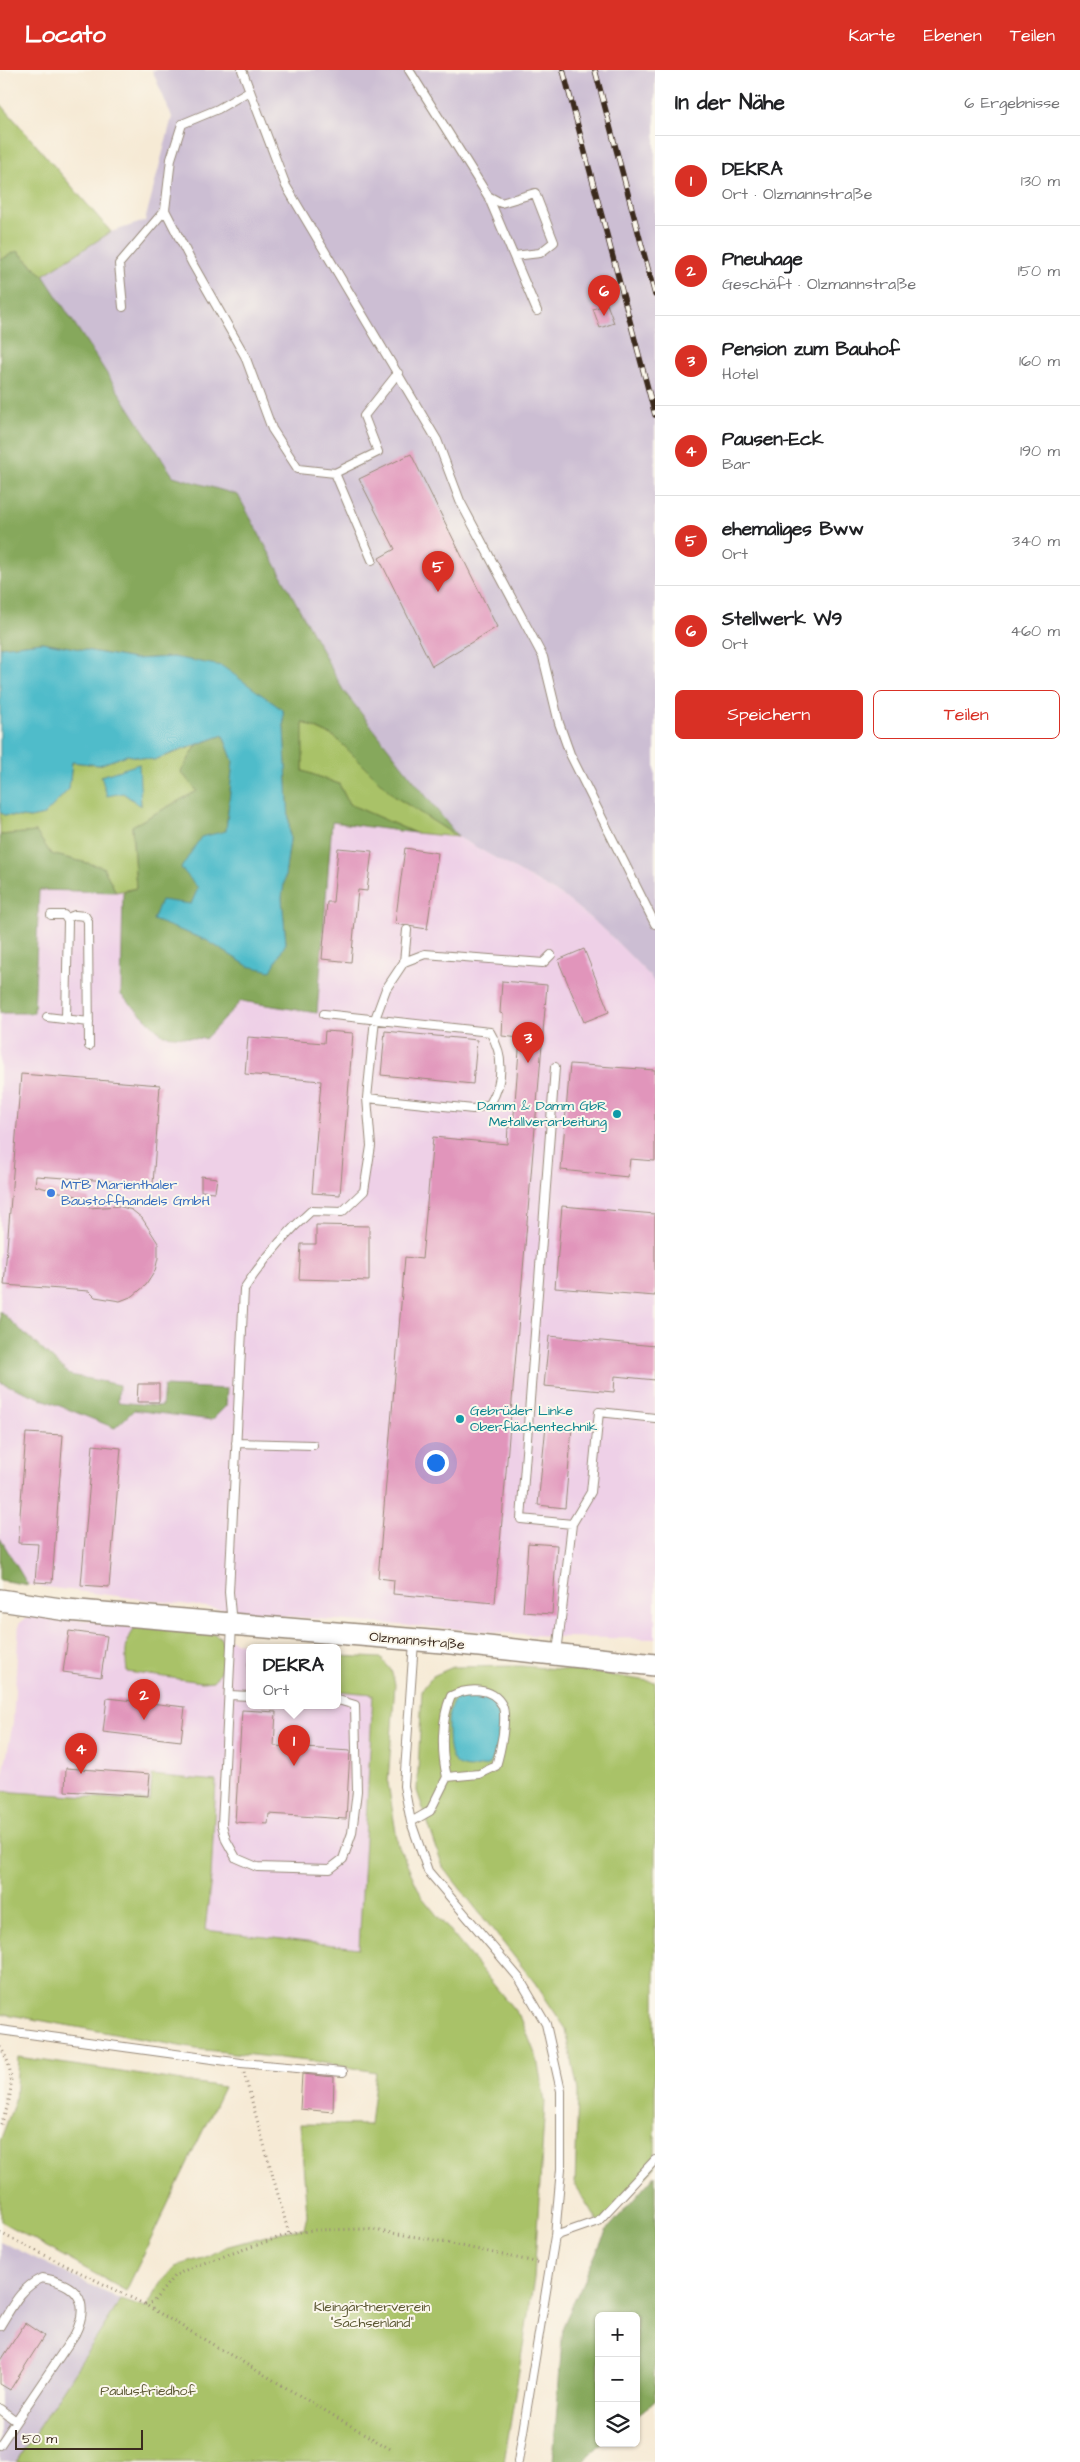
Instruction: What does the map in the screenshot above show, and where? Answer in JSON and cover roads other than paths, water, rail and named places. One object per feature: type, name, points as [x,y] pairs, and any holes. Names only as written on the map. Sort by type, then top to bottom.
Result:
[{"type":"main road","name":"Olzmannstraße","points":[[0,1600],[67,1610],[414,1640],[655,1665]]},
{"type":"lane","points":[[242,70],[286,186],[437,440],[460,501],[543,657],[559,723],[570,754],[655,924]]},
{"type":"lane","points":[[409,70],[488,196],[537,311]]},
{"type":"lane","points":[[250,90],[218,109],[182,124],[170,159],[165,210],[192,263],[246,356],[272,429],[298,469],[335,473],[378,452],[364,416],[398,373]]},
{"type":"lane","points":[[488,196],[501,203],[535,193],[554,242],[540,253],[514,256]]},
{"type":"lane","points":[[123,307],[119,264],[165,210]]},
{"type":"lane","points":[[335,473],[372,560]]},
{"type":"lane","points":[[51,915],[64,915],[67,918]]},
{"type":"lane","points":[[67,918],[76,915],[85,916],[88,921],[89,1046]]},
{"type":"lane","points":[[66,1019],[67,918]]},
{"type":"lane","points":[[341,1701],[355,1705],[357,1791],[352,1833],[343,1859],[330,1868],[257,1867],[236,1858],[226,1840],[222,1825],[232,1625],[229,1592],[244,1289],[260,1265],[282,1239],[311,1211],[342,1212],[364,1190],[371,1146],[367,1098],[375,1018],[386,989],[404,962],[407,930]]},
{"type":"lane","points":[[404,962],[425,954],[543,963],[551,955]]},
{"type":"lane","points":[[324,1014],[375,1018],[490,1032],[501,1055],[498,1092],[490,1104],[474,1109],[367,1098]]},
{"type":"lane","points":[[47,1017],[89,1022]]},
{"type":"lane","points":[[555,1067],[521,1519],[572,1524]]},
{"type":"lane","points":[[557,1655],[572,1524],[592,1492],[599,1412],[655,1418]]},
{"type":"lane","points":[[236,1443],[312,1445]]},
{"type":"lane","points":[[414,1640],[404,1786],[411,1822],[428,1871],[519,1978],[546,2024],[561,2091],[561,2169],[555,2236],[518,2462]]},
{"type":"lane","points":[[411,1822],[430,1811],[447,1777],[444,1764],[445,1709],[451,1696],[461,1691],[488,1692],[495,1696],[503,1706],[503,1747],[496,1766],[479,1774],[447,1777]]},
{"type":"lane","points":[[229,1695],[246,1696]]},
{"type":"lane","points":[[0,2030],[241,2063],[343,2072]]},
{"type":"lane","points":[[555,2236],[598,2221],[655,2160]]},
{"type":"lane","points":[[0,2326],[20,2294],[29,2284],[42,2278],[68,2285],[78,2294],[82,2307],[81,2322],[75,2334],[0,2445]]},
{"type":"lane","points":[[0,2409],[16,2421]]},
{"type":"water","points":[[42,642],[134,659],[173,657],[222,666],[283,710],[290,840],[282,898],[286,943],[271,971],[248,966],[206,940],[153,920],[161,900],[191,904],[198,888],[181,868],[201,837],[226,831],[233,761],[223,735],[154,760],[127,755],[99,765],[72,762],[69,789],[44,815],[30,818],[4,815],[0,812],[0,647]]},
{"type":"water","points":[[139,764],[141,806],[123,793],[107,796],[101,776]]},
{"type":"water","points":[[472,1694],[492,1699],[497,1714],[498,1740],[490,1764],[469,1768],[462,1767],[452,1758],[448,1742],[448,1723],[449,1711],[454,1701],[465,1695]]},
{"type":"railway","points":[[563,70],[655,415]]},
{"type":"railway","points":[[595,70],[655,295]]},
{"type":"place","name":"Stellwerk W9","points":[[604,316]]},
{"type":"place","name":"ehemaliges Bww","points":[[438,592]]},
{"type":"place","name":"Pension zum Bauhof","points":[[528,1063]]},
{"type":"place","name":"Damm & Damm GbR Metallverarbeitung","points":[[617,1114]]},
{"type":"place","name":"MTB Marienthaler Baustoffhandels GmbH","points":[[51,1193]]},
{"type":"place","name":"Gebrüder Linke Oberflächentechnik","points":[[460,1419]]},
{"type":"place","name":"Pneuhage","points":[[144,1720]]},
{"type":"place","name":"DEKRA","points":[[294,1766]]},
{"type":"place","name":"Pausen-Eck","points":[[81,1774]]},
{"type":"park label","name":"Kleingärtnerverein \"Sachsenland\"","points":[[372,2316]]},
{"type":"park label","name":"Paulusfriedhof","points":[[148,2391]]}]
